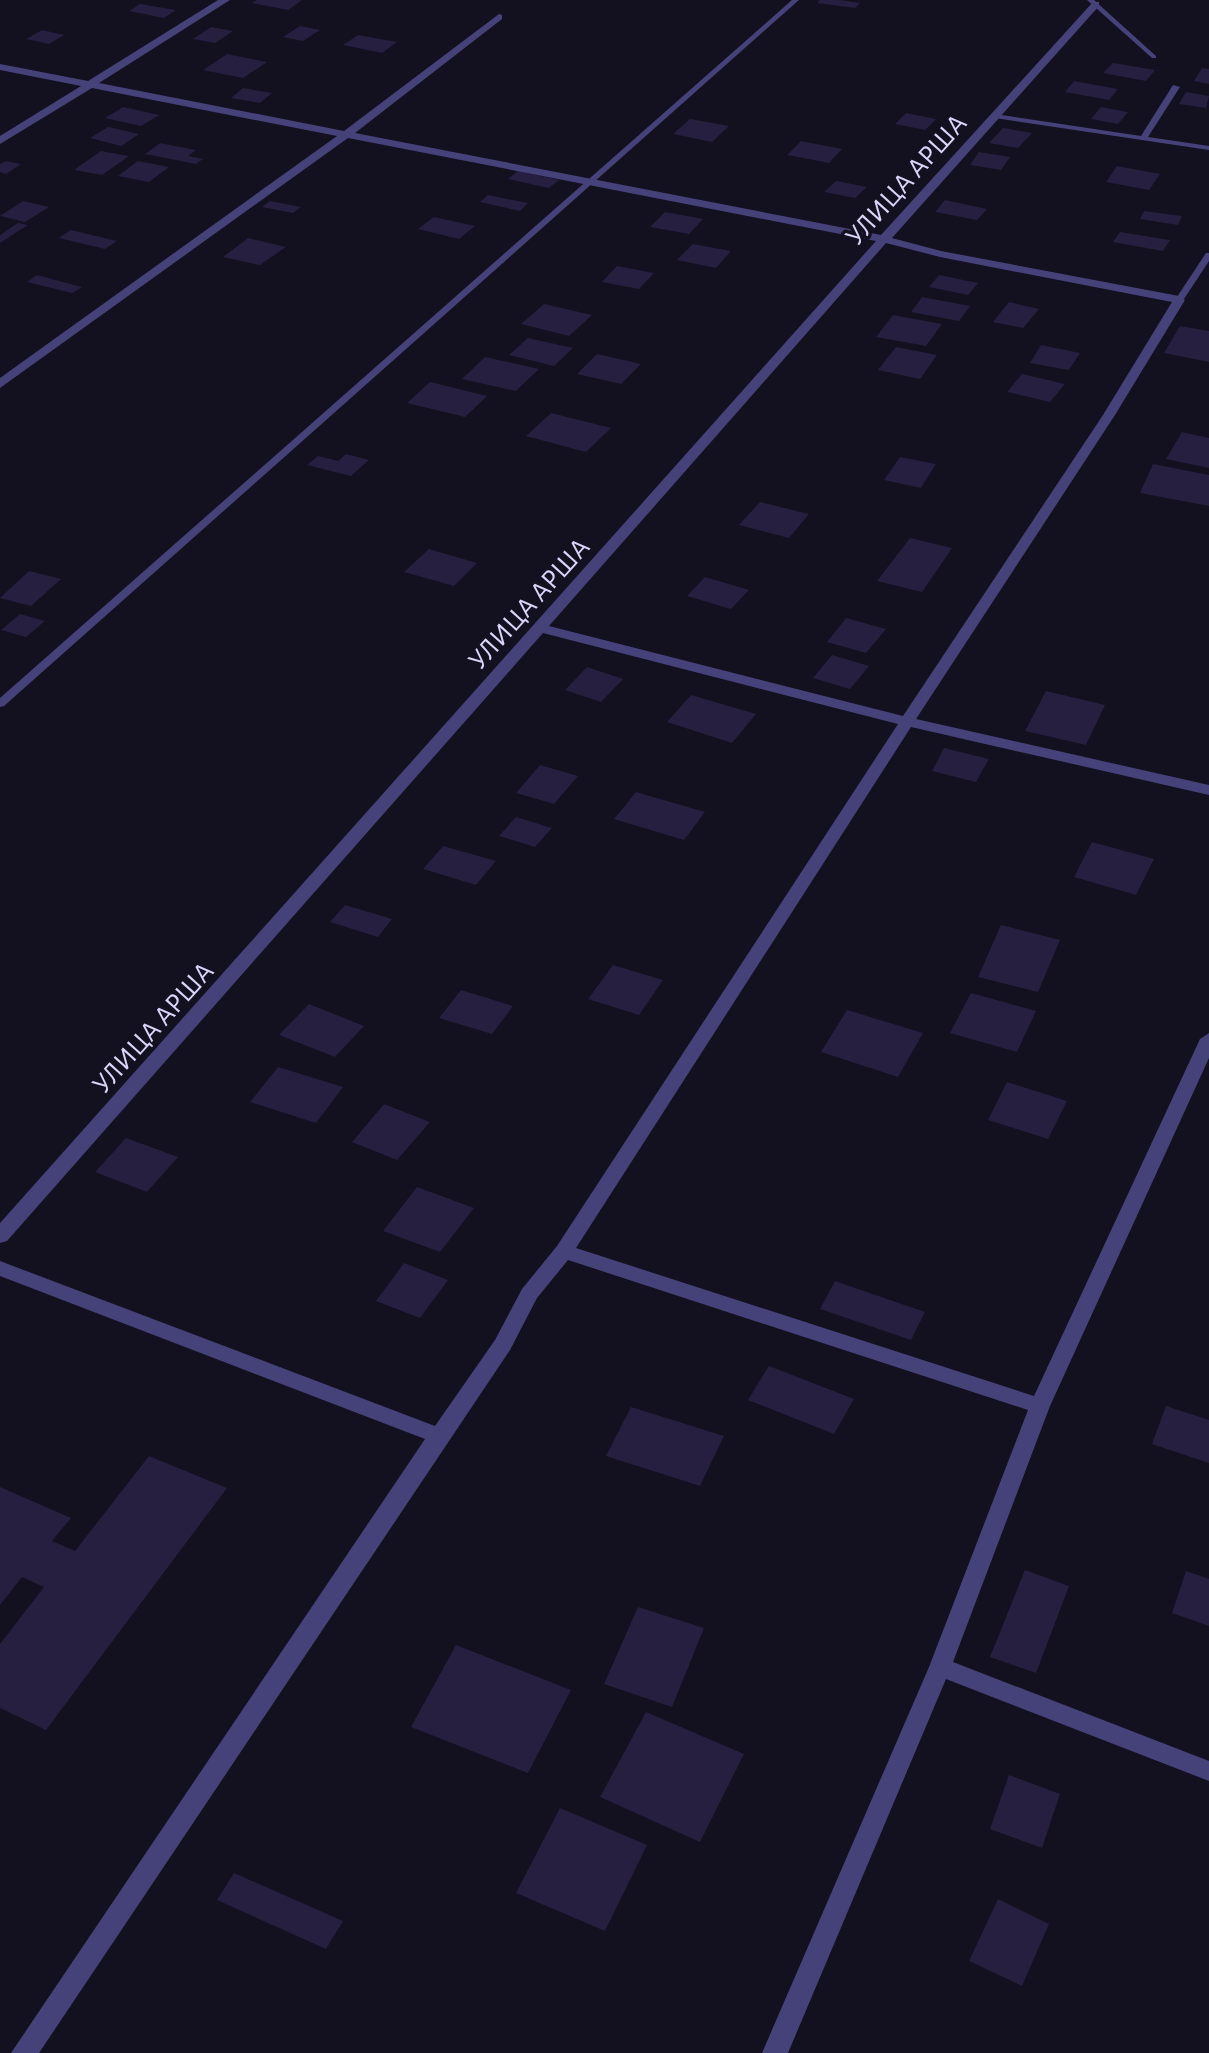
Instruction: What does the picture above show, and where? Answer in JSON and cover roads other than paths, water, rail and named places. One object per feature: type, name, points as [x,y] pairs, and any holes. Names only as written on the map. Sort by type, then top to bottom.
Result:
[{"type":"street","points":[[0,141],[225,0]]},
{"type":"street","name":"УЛИЦА АРША","points":[[0,1236],[995,116],[1093,2]]},
{"type":"street","points":[[0,384],[345,135],[499,17]]},
{"type":"street","points":[[0,67],[884,239],[940,254],[1180,300],[1109,415],[801,882],[564,1251],[529,1294],[503,1345],[24,2053]]},
{"type":"street","points":[[539,628],[908,722],[1209,790]]},
{"type":"street","points":[[775,2053],[940,1667],[1040,1406],[1209,1039]]},
{"type":"street","points":[[564,1251],[1040,1406]]},
{"type":"street","points":[[0,1268],[439,1436]]},
{"type":"street","points":[[940,1667],[1209,1771]]},
{"type":"lane","points":[[0,704],[796,0]]},
{"type":"lane","points":[[1093,2],[1154,57]]},
{"type":"lane","points":[[1143,138],[1176,87]]},
{"type":"lane","points":[[995,116],[1209,148]]},
{"type":"lane","points":[[1180,300],[1209,255]]}]
